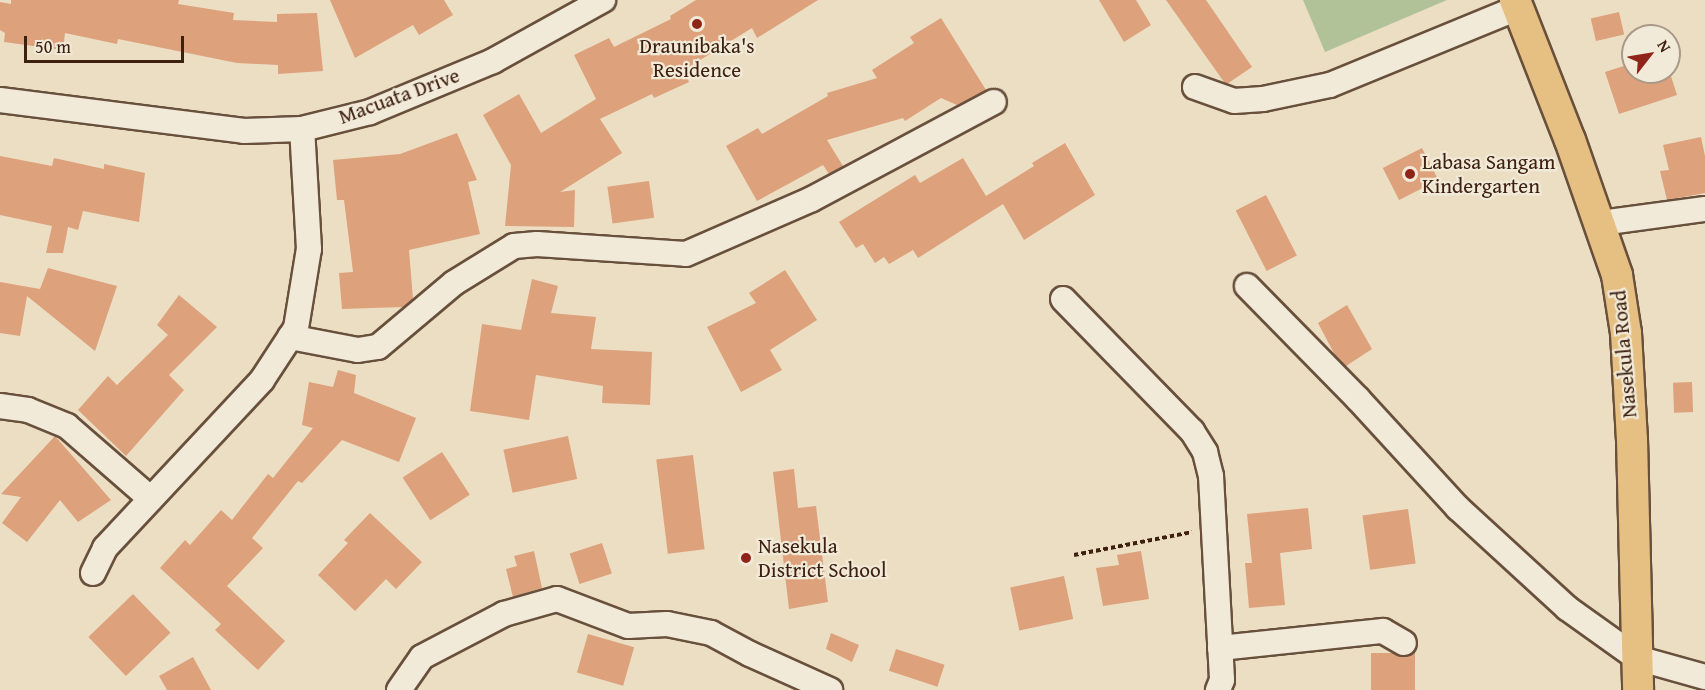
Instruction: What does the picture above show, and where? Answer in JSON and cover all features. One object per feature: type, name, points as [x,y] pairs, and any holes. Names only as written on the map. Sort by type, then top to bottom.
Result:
[{"type":"main road","name":"Nasekula Road","points":[[1516,4],[1601,224],[1617,275],[1626,333],[1632,439],[1638,690]]},
{"type":"street","name":"Macuata Drive","points":[[0,100],[244,131],[302,129],[370,112],[493,61],[603,0]]},
{"type":"street","points":[[1195,87],[1234,100],[1263,99],[1330,85],[1516,4]]},
{"type":"street","points":[[290,337],[358,350],[378,346],[454,283],[514,246],[537,244],[686,254],[812,199],[994,102]]},
{"type":"street","points":[[93,573],[105,548],[262,380],[296,328],[309,249],[302,129]]},
{"type":"street","points":[[1601,224],[1705,208]]},
{"type":"street","points":[[1247,286],[1458,508],[1567,608],[1637,658],[1705,676]]},
{"type":"street","points":[[1063,298],[1192,431],[1204,452],[1211,476],[1222,680],[1218,690]]},
{"type":"street","points":[[0,406],[28,410],[67,426],[151,499]]},
{"type":"street","points":[[399,690],[422,657],[504,614],[557,599],[628,626],[668,624],[711,633],[750,654],[831,690]]},
{"type":"street","points":[[1220,648],[1383,631],[1404,643]]},
{"type":"path","points":[[1074,555],[1184,533],[1214,531]]},
{"type":"green space","points":[[1303,0],[1447,0],[1325,52]]},
{"type":"building","points":[[11,0],[179,0],[178,4],[234,13],[233,20],[277,22],[277,14],[317,13],[323,71],[278,74],[278,65],[237,63],[118,39],[117,44],[65,33],[63,50],[4,42],[5,33],[0,30],[0,2],[11,4]]},
{"type":"building","points":[[330,0],[444,0],[453,15],[419,35],[413,25],[355,58]]},
{"type":"building","points":[[696,0],[818,0],[757,38],[752,28],[684,70],[689,82],[654,98],[652,94],[600,119],[622,153],[560,192],[575,190],[574,227],[505,226],[511,165],[483,115],[519,94],[541,133],[596,99],[574,55],[609,38],[614,47],[671,19],[670,16]]},
{"type":"building","points":[[1099,0],[1136,0],[1151,25],[1124,42]]},
{"type":"building","points":[[1166,0],[1206,0],[1252,67],[1227,84],[1224,82]]},
{"type":"building","points":[[1619,12],[1621,35],[1596,41],[1591,19]]},
{"type":"building","points":[[941,18],[986,90],[957,105],[941,98],[905,121],[903,118],[827,140],[843,166],[829,174],[823,165],[757,201],[726,146],[758,128],[762,134],[828,96],[827,93],[877,78],[872,70],[914,43],[910,37]]},
{"type":"building","points":[[1621,67],[1621,84],[1674,84],[1677,95],[1619,114],[1605,72]]},
{"type":"building","points":[[457,133],[477,180],[468,182],[480,234],[409,250],[413,299],[403,307],[342,309],[339,273],[353,272],[344,200],[337,200],[333,160],[400,154]]},
{"type":"building","points":[[1701,137],[1705,156],[1705,193],[1667,200],[1660,171],[1669,170],[1663,145]]},
{"type":"building","points":[[1065,143],[1095,195],[1024,240],[1003,204],[918,258],[913,250],[889,264],[884,257],[875,263],[863,244],[856,248],[839,222],[915,175],[920,183],[963,158],[986,196],[1034,166],[1032,163]]},
{"type":"building","name":"Labasa Sangam Kindergarten","points":[[1422,148],[1438,180],[1399,200],[1383,168]]},
{"type":"building","points":[[0,156],[52,166],[54,158],[104,169],[104,164],[145,173],[139,222],[83,211],[78,230],[68,227],[63,253],[46,253],[52,226],[0,215]]},
{"type":"building","points":[[649,181],[654,218],[613,223],[607,187]]},
{"type":"building","points":[[1266,195],[1297,256],[1267,271],[1236,210]]},
{"type":"building","points":[[48,268],[117,286],[95,351],[27,296],[20,336],[0,333],[0,282],[40,289]]},
{"type":"building","points":[[785,270],[817,320],[770,350],[782,370],[741,392],[707,327],[756,303],[749,293]]},
{"type":"building","points":[[532,279],[558,286],[551,313],[596,317],[591,349],[652,352],[650,405],[602,403],[603,386],[536,375],[529,420],[470,411],[482,324],[521,330]]},
{"type":"building","points":[[179,295],[217,327],[169,375],[184,390],[126,456],[78,410],[108,376],[117,385],[168,335],[157,325]]},
{"type":"building","points":[[1347,305],[1372,349],[1346,366],[1336,357],[1318,323]]},
{"type":"building","points":[[338,370],[356,375],[354,393],[416,418],[399,462],[342,440],[302,483],[298,481],[252,538],[263,548],[227,586],[285,641],[258,670],[215,630],[221,624],[160,568],[185,540],[190,545],[221,510],[232,520],[268,474],[273,478],[313,428],[302,425],[309,382],[333,387]]},
{"type":"building","points":[[1692,382],[1693,412],[1674,413],[1673,383]]},
{"type":"building","points":[[55,436],[111,500],[78,522],[60,500],[27,542],[2,523],[21,497],[1,494]]},
{"type":"building","points":[[568,436],[577,479],[513,493],[503,450]]},
{"type":"building","points":[[442,452],[470,495],[430,520],[403,478]]},
{"type":"building","points":[[693,455],[705,549],[668,554],[656,460]]},
{"type":"building","points":[[794,469],[798,508],[816,506],[828,602],[789,609],[773,472]]},
{"type":"building","points":[[1308,508],[1312,549],[1280,553],[1285,605],[1249,608],[1245,563],[1252,563],[1247,514]]},
{"type":"building","points":[[1408,509],[1416,563],[1370,570],[1362,515]]},
{"type":"building","points":[[370,513],[422,562],[396,589],[386,579],[355,611],[318,575],[348,543],[344,540]]},
{"type":"building","points":[[602,543],[612,573],[580,584],[570,554]]},
{"type":"building","points":[[534,551],[542,588],[513,597],[506,569],[517,566],[514,556]]},
{"type":"building","points":[[1141,551],[1149,599],[1103,606],[1096,568],[1119,565],[1117,555]]},
{"type":"building","points":[[1064,576],[1073,619],[1019,630],[1010,587]]},
{"type":"building","points":[[133,594],[171,633],[126,676],[88,637]]},
{"type":"building","points":[[831,633],[859,645],[852,662],[826,649]]},
{"type":"building","points":[[588,634],[634,647],[623,686],[577,672]]},
{"type":"building","points":[[896,649],[945,665],[937,687],[889,671]]},
{"type":"building","points":[[1371,653],[1392,653],[1403,657],[1415,653],[1415,690],[1371,690]]},
{"type":"building","points":[[193,657],[211,690],[167,690],[159,676]]},
{"type":"place","name":"Draunibaka's Residence","points":[[697,24]]},
{"type":"place","name":"Labasa Sangam Kindergarten","points":[[1410,174]]},
{"type":"place","name":"Nasekula District School","points":[[746,558]]}]
